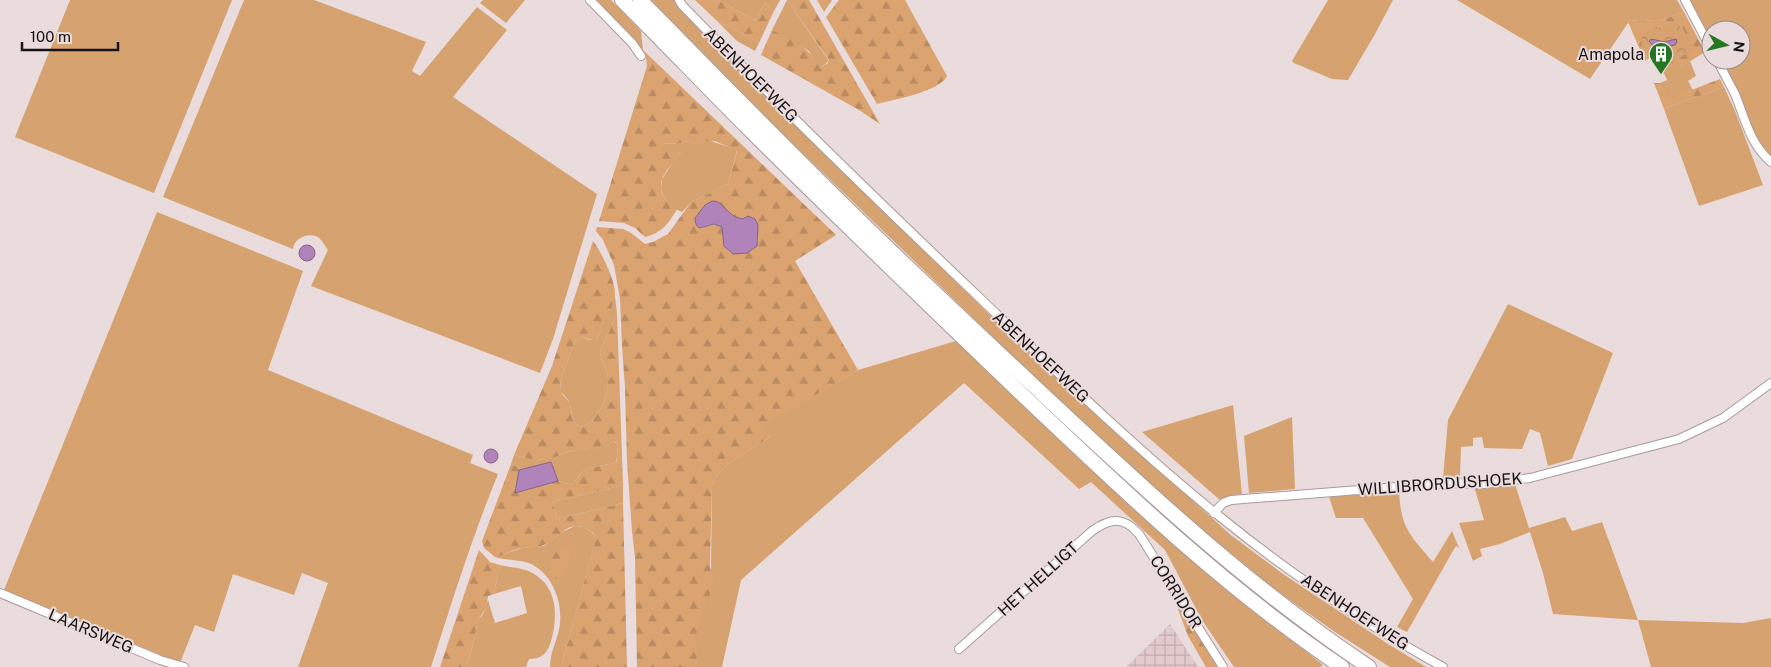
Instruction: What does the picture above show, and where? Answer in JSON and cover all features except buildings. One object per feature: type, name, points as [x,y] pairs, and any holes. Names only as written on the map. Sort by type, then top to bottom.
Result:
[{"type":"highway","points":[[622,0],[757,138],[1111,479],[1244,596],[1342,667]]},
{"type":"highway","points":[[640,0],[892,252],[1104,452],[1248,579],[1323,636],[1369,667]]},
{"type":"street","points":[[590,0],[632,43],[641,56]]},
{"type":"street","name":"ABENHOEFWEG","points":[[679,0],[800,124],[1025,342],[1122,432],[1214,513],[1315,588],[1443,667]]},
{"type":"street","points":[[1684,0],[1701,31]]},
{"type":"street","points":[[1722,70],[1734,94],[1750,136],[1756,146],[1771,162]]},
{"type":"street","name":"WILLIBRORDUSHOEK","points":[[1214,513],[1223,503],[1231,500],[1448,483],[1484,484],[1530,478],[1679,439],[1723,418],[1771,384]]},
{"type":"street","name":"HET HELLIGT","points":[[959,649],[1092,531],[1111,521],[1123,522]]},
{"type":"street","name":"CORRIDOR","points":[[1123,522],[1132,526],[1139,534],[1223,667]]},
{"type":"street","name":"LAARSWEG","points":[[0,593],[160,660],[184,667]]},
{"type":"shaded area","points":[[1651,39],[1665,42],[1676,39],[1677,42],[1675,45],[1659,53],[1649,41]]},
{"type":"shaded area","points":[[712,201],[720,203],[737,218],[743,219],[748,216],[755,219],[758,225],[757,246],[747,253],[733,254],[724,246],[722,227],[714,224],[701,228],[697,226],[695,218],[705,205]]},
{"type":"shaded area","points":[[304,245],[310,245],[315,250],[313,259],[304,261],[299,256],[299,250]]},
{"type":"shaded area","points":[[488,449],[494,449],[498,456],[494,463],[488,463],[484,459],[484,453]]},
{"type":"shaded area","points":[[551,462],[558,481],[515,493],[519,470]]},
{"type":"shaded area","points":[[1170,624],[1198,667],[1126,667]]},
{"type":"green space","points":[[70,0],[232,0],[154,193],[15,137]]},
{"type":"green space","points":[[244,0],[314,0],[426,42],[412,71],[420,76],[477,7],[507,30],[453,97],[597,194],[553,339],[540,373],[311,286],[328,250],[318,237],[310,235],[302,237],[296,242],[293,249],[163,197]]},
{"type":"green space","points":[[483,0],[525,0],[506,23],[480,3]]},
{"type":"green space","points":[[593,0],[611,0],[641,31],[643,50],[632,43]]},
{"type":"green space","points":[[651,0],[674,0],[690,19],[878,206],[1026,350],[1232,536],[1283,574],[1426,667],[1390,667],[1335,632],[1277,591],[1189,519],[1086,427],[787,138]]},
{"type":"green space","points":[[695,0],[718,0],[755,20],[765,3],[774,11],[759,43],[716,20]]},
{"type":"green space","points":[[718,0],[780,0],[774,11],[765,3],[755,20]]},
{"type":"green space","points":[[787,0],[829,61],[820,68],[809,51],[772,30]]},
{"type":"green space","points":[[787,0],[809,0],[880,124],[859,110],[761,55],[772,30],[806,50],[812,55],[820,68],[828,63],[829,60]]},
{"type":"green space","points":[[817,0],[832,0],[824,12]]},
{"type":"green space","points":[[839,0],[905,0],[947,76],[942,82],[926,91],[877,104],[826,17]]},
{"type":"green space","points":[[1328,0],[1393,0],[1348,80],[1332,79],[1292,61]]},
{"type":"green space","points":[[1457,0],[1677,0],[1684,12],[1658,21],[1630,20],[1590,79]]},
{"type":"green space","points":[[1688,0],[1771,0],[1771,157],[1759,146],[1725,70],[1751,70],[1751,20],[1701,20],[1701,24]]},
{"type":"green space","points":[[1684,12],[1701,44],[1701,54],[1681,67],[1676,62],[1675,56],[1642,47],[1648,59],[1645,61],[1628,22],[1630,20],[1658,21]]},
{"type":"green space","points":[[716,20],[759,43],[755,51],[737,41]]},
{"type":"green space","points":[[1677,24],[1683,29],[1695,49],[1681,57],[1675,56],[1676,62],[1661,68],[1656,55],[1648,59],[1642,47],[1641,39],[1646,31]]},
{"type":"green space","points":[[1646,31],[1681,57],[1675,56],[1681,67],[1690,61],[1696,76],[1688,81],[1693,90],[1668,100],[1660,83],[1667,80],[1656,56],[1648,59]]},
{"type":"green space","points":[[643,50],[836,235],[795,261],[858,370],[761,427],[770,437],[727,465],[715,479],[712,486],[710,566],[711,572],[716,577],[696,634],[697,667],[637,667],[635,558],[627,462],[620,299],[614,265],[603,240],[596,231],[597,227],[623,229],[645,244],[668,234],[691,202],[728,184],[737,151],[715,141],[705,141],[697,145],[687,141],[677,144],[665,143],[663,150],[683,153],[668,168],[662,179],[661,188],[666,201],[677,209],[668,223],[656,233],[645,237],[635,228],[624,223],[599,221],[647,66]],"holes":[[[724,208],[732,217],[743,219],[757,232],[758,242],[733,254],[724,246],[722,227],[714,224],[701,229]]]},
{"type":"green space","points":[[1720,79],[1724,87],[1664,109],[1654,83],[1660,83],[1668,99]]},
{"type":"green space","points":[[1724,87],[1763,185],[1699,206],[1664,109]]},
{"type":"green space","points":[[708,140],[737,150],[728,184],[691,202],[682,212],[670,207],[663,196],[661,188],[662,179],[673,162],[682,153],[662,150],[663,145],[665,143],[677,144],[687,141],[695,144]]},
{"type":"green space","points":[[157,212],[303,271],[268,370],[473,455],[470,463],[498,474],[471,546],[431,667],[298,667],[328,583],[302,573],[294,595],[233,574],[214,632],[195,625],[180,663],[4,590]]},
{"type":"green space","points":[[593,241],[611,275],[615,295],[597,339],[595,341],[582,337],[575,341],[561,379],[560,387],[563,395],[570,403],[573,421],[580,427],[586,425],[597,415],[608,385],[608,378],[600,352],[617,313],[623,485],[553,502],[557,519],[623,503],[627,667],[561,667],[595,543],[593,533],[582,527],[569,527],[544,545],[521,548],[495,557],[484,548],[482,541],[511,464],[523,469],[519,470],[515,493],[558,481],[572,485],[581,473],[589,468],[617,461],[616,442],[603,448],[570,451],[551,459],[533,460],[514,455],[552,366]]},
{"type":"green space","points":[[615,296],[617,313],[600,352],[608,378],[607,392],[597,415],[586,425],[580,427],[573,421],[568,400],[560,390],[561,379],[575,341],[582,337],[590,340],[597,339]]},
{"type":"green space","points":[[1508,304],[1613,353],[1572,459],[1548,466],[1540,433],[1530,429],[1522,449],[1484,448],[1482,437],[1473,438],[1473,446],[1461,447],[1460,477],[1443,478],[1448,420]]},
{"type":"green space","points":[[956,341],[1181,550],[1323,665],[1320,667],[1234,667],[1202,620],[1165,550],[1091,482],[1079,489],[964,383],[741,580],[722,667],[697,667],[695,634],[711,572],[712,486],[720,472],[736,458],[770,437],[760,427],[858,370]]},
{"type":"green space","points":[[1233,405],[1242,494],[1230,495],[1220,500],[1142,432]]},
{"type":"green space","points":[[1292,417],[1295,489],[1249,493],[1244,436]]},
{"type":"green space","points":[[614,442],[617,444],[618,457],[615,463],[589,468],[581,473],[572,485],[558,481],[551,462],[523,469],[511,464],[514,455],[524,458],[548,459],[569,452],[599,448]]},
{"type":"green space","points":[[1515,484],[1529,528],[1565,517],[1572,531],[1602,522],[1638,620],[1553,614],[1530,532],[1500,544],[1480,549],[1482,556],[1473,561],[1459,523],[1484,520],[1474,486]]},
{"type":"green space","points":[[623,485],[623,503],[557,519],[553,502]]},
{"type":"green space","points":[[1399,491],[1402,514],[1408,531],[1433,562],[1452,531],[1459,548],[1456,546],[1454,549],[1407,632],[1397,627],[1413,599],[1363,518],[1336,518],[1329,497]]},
{"type":"green space","points":[[575,526],[587,529],[593,533],[596,539],[561,667],[550,667],[560,621],[559,602],[552,585],[541,570],[533,565],[495,557],[522,548],[544,546],[562,532]]},
{"type":"green space","points":[[564,546],[569,547],[572,551],[566,571],[559,578],[553,578],[548,571],[551,559]]},
{"type":"green space","points":[[479,550],[490,562],[500,565],[494,594],[488,596],[486,608],[478,620],[466,667],[440,667]]},
{"type":"green space","points":[[500,565],[533,573],[548,588],[555,610],[550,645],[543,655],[529,659],[526,667],[466,667],[478,620],[483,614],[488,600],[495,623],[527,613],[521,586],[494,594]]},
{"type":"green space","points":[[1173,596],[1219,667],[1206,667],[1188,636]]},
{"type":"green space","points":[[1771,618],[1771,667],[1651,667],[1638,620],[1743,623]]},
{"type":"place","name":"Amapola","points":[[1661,75]]}]
